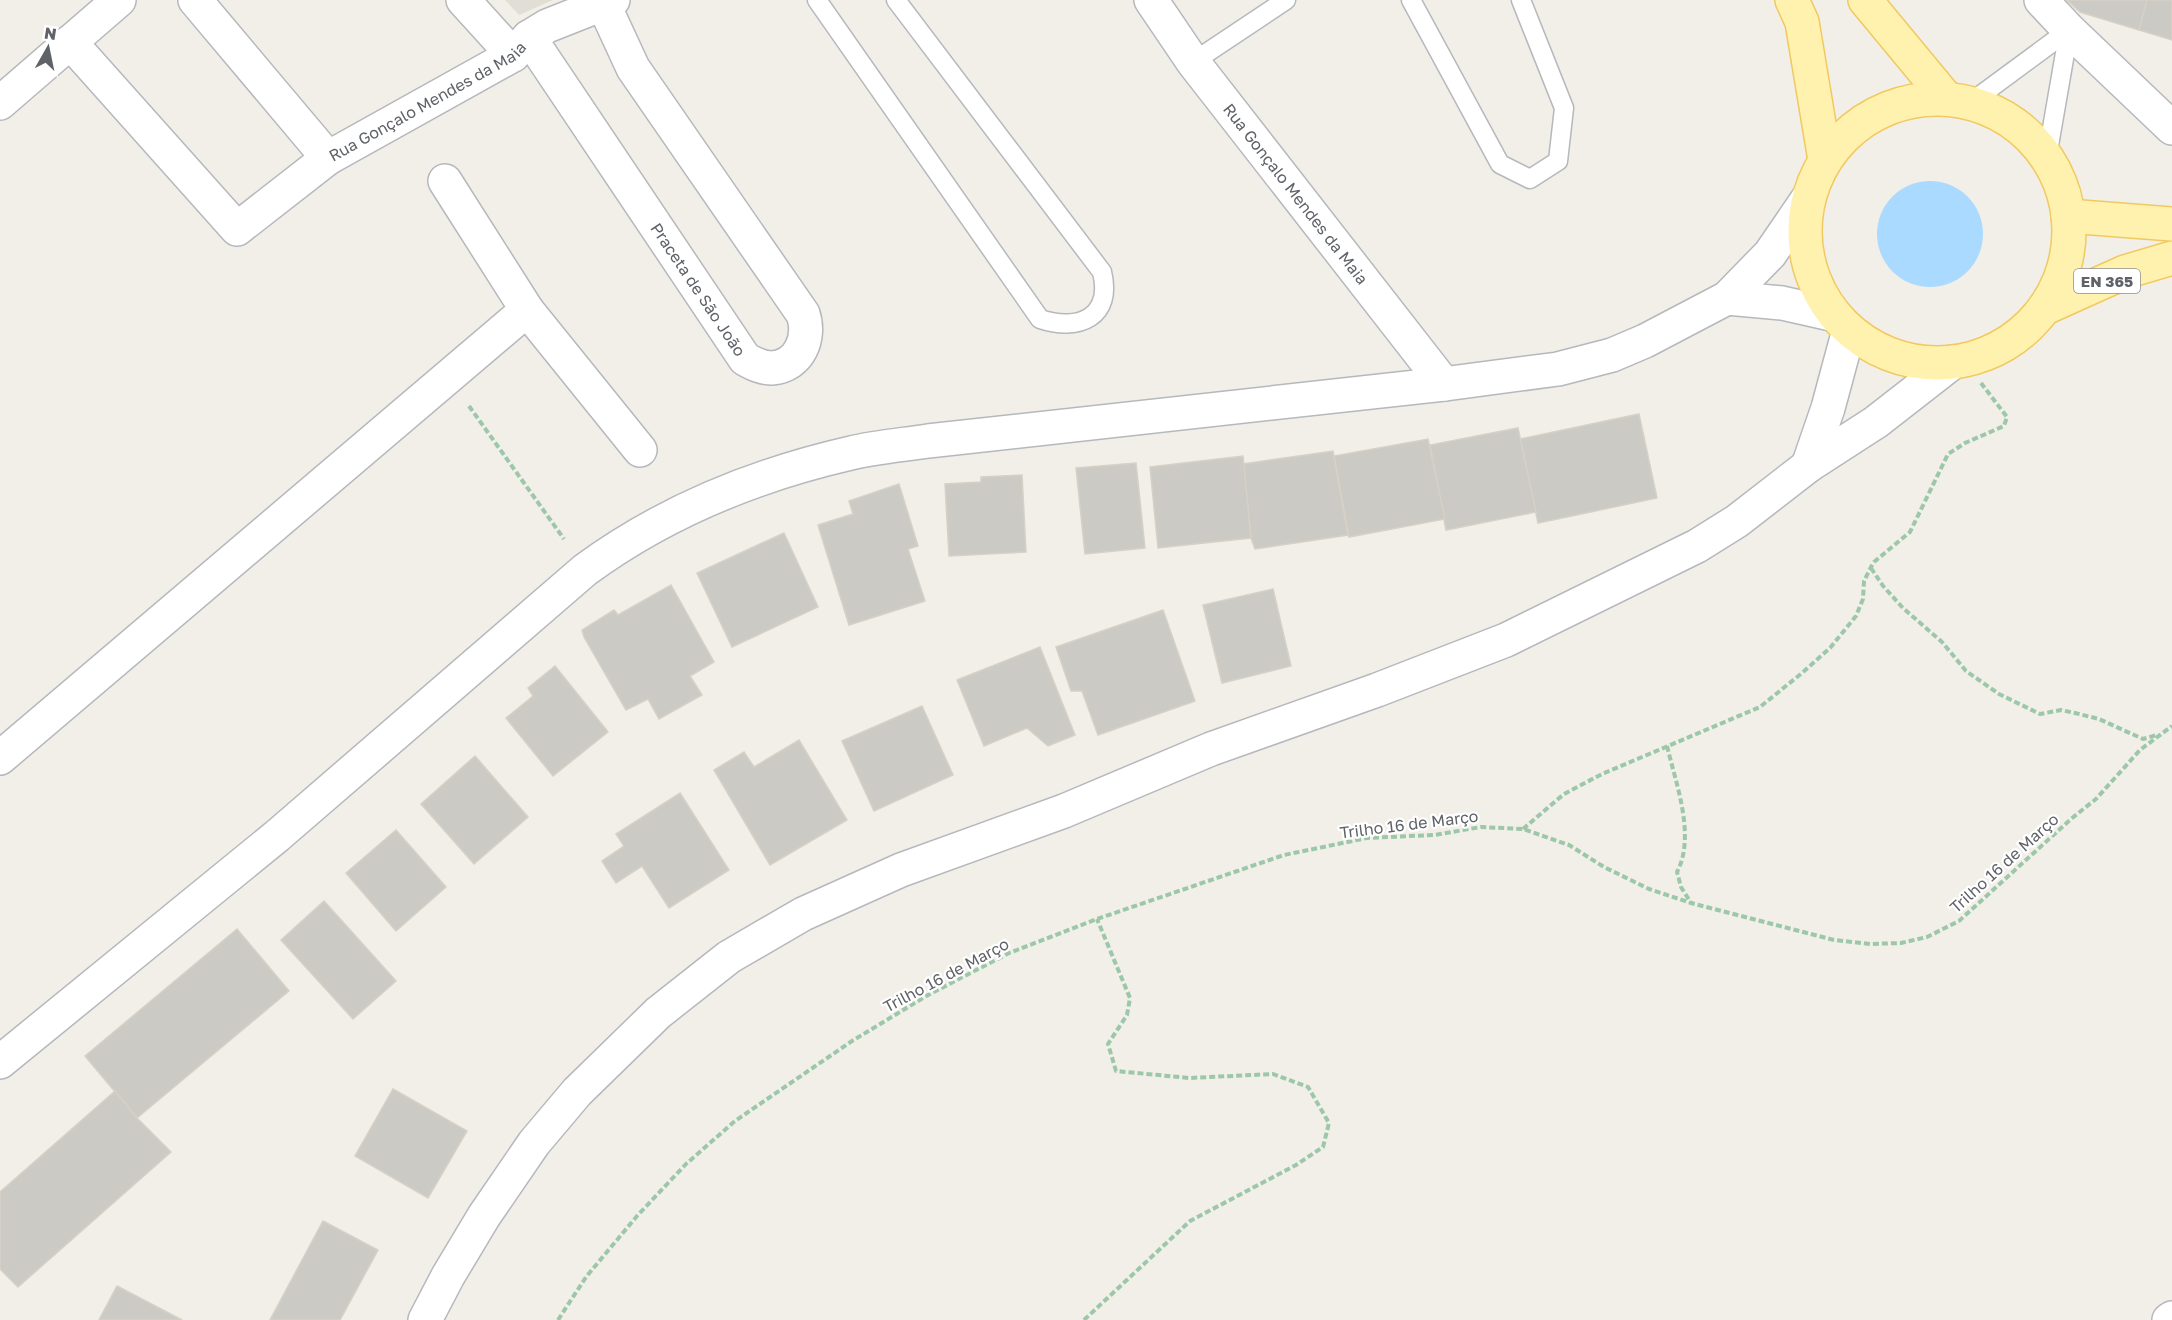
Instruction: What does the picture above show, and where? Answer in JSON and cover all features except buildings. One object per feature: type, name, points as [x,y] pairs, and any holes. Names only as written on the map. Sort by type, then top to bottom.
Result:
[{"type":"main road","points":[[1792,0],[1802,22],[1825,160]]},
{"type":"main road","points":[[1865,0],[1958,101]]},
{"type":"main road","points":[[1958,101],[1999,115],[2025,133],[2047,157],[2061,185],[2068,216],[2069,241],[2065,264],[2057,287],[2044,308],[2023,332],[1996,350],[1959,361],[1916,362],[1880,351],[1842,323],[1813,280],[1804,239],[1809,197],[1815,178],[1825,160],[1848,133],[1877,113],[1911,102],[1958,101]]},
{"type":"main road","points":[[2068,216],[2172,224]]},
{"type":"main road","name":"EN 365","points":[[2044,308],[2126,273],[2172,258]]},
{"type":"street","points":[[0,103],[119,0]]},
{"type":"street","name":"Rua Gonçalo Mendes da Maia","points":[[195,0],[327,158],[521,46],[547,26],[608,2]]},
{"type":"street","name":"Praceta de São João","points":[[463,0],[521,46],[745,359],[758,366],[773,368],[784,365],[798,355],[806,338],[807,324],[803,314],[633,68],[608,2]]},
{"type":"street","name":"Rua Gonçalo Mendes da Maia","points":[[1151,0],[1193,62],[1444,384]]},
{"type":"street","points":[[2041,0],[2069,30],[2172,128]]},
{"type":"street","points":[[70,42],[237,230],[327,158]]},
{"type":"street","points":[[445,181],[527,310],[640,450]]},
{"type":"street","points":[[0,1062],[277,836],[585,570],[612,550],[669,517],[724,492],[777,472],[853,452],[927,441],[1444,384],[1558,369],[1612,355],[1645,341],[1727,298],[1770,254],[1809,197]]},
{"type":"street","points":[[1727,298],[1782,303],[1842,323],[1828,408],[1808,466]]},
{"type":"street","points":[[0,758],[527,310]]},
{"type":"street","points":[[425,1320],[484,1216],[534,1143],[570,1100],[658,1013],[729,957],[802,914],[901,870],[1064,811],[1211,749],[1377,690],[1506,640],[1697,546],[1737,521],[1808,466],[1876,422],[1959,361]]},
{"type":"lane","points":[[817,0],[1040,319],[1066,325],[1080,323],[1101,304],[1106,287],[1102,272],[896,0]]},
{"type":"lane","points":[[1193,62],[1286,0]]},
{"type":"lane","points":[[1411,0],[1500,164],[1530,179],[1558,161],[1564,108],[1521,0]]},
{"type":"lane","points":[[1958,101],[2069,30]]},
{"type":"lane","points":[[2047,157],[2069,30]]},
{"type":"path","points":[[1523,829],[1564,794],[1602,774],[1760,707],[1802,674],[1830,648],[1856,616],[1863,599],[1864,580],[1874,562],[1910,532],[1948,454],[1965,443],[2004,426],[2007,417],[1959,361]]},
{"type":"path","points":[[492,438],[585,570]]},
{"type":"path","points":[[1871,567],[1883,586],[1941,642],[1966,670],[1999,694],[2040,714],[2061,711],[2075,713],[2099,719],[2143,739],[2158,735]]},
{"type":"path","name":"Trilho 16 de Março","points":[[558,1320],[586,1277],[637,1216],[686,1164],[735,1121],[852,1041],[928,994],[1009,953],[1097,919],[1196,884],[1295,853],[1367,838],[1434,835],[1481,827],[1523,829],[1569,844],[1604,867],[1648,889],[1691,903],[1834,940],[1870,944],[1900,943],[1927,937],[1959,921],[2096,799],[2140,750],[2172,726]]},
{"type":"path","points":[[1666,746],[1682,806],[1686,845],[1677,872],[1681,887],[1691,903]]},
{"type":"path","points":[[1084,1320],[1190,1221],[1296,1165],[1323,1147],[1329,1123],[1308,1087],[1273,1074],[1189,1078],[1116,1071],[1108,1044],[1127,1015],[1130,998],[1097,919]]},
{"type":"shaded area","points":[[505,0],[553,0],[519,15]]},
{"type":"water","points":[[1930,181],[1950,185],[1968,196],[1979,214],[1983,234],[1979,254],[1968,272],[1950,283],[1930,287],[1910,283],[1892,272],[1881,254],[1877,234],[1881,214],[1892,196],[1910,185]]}]
